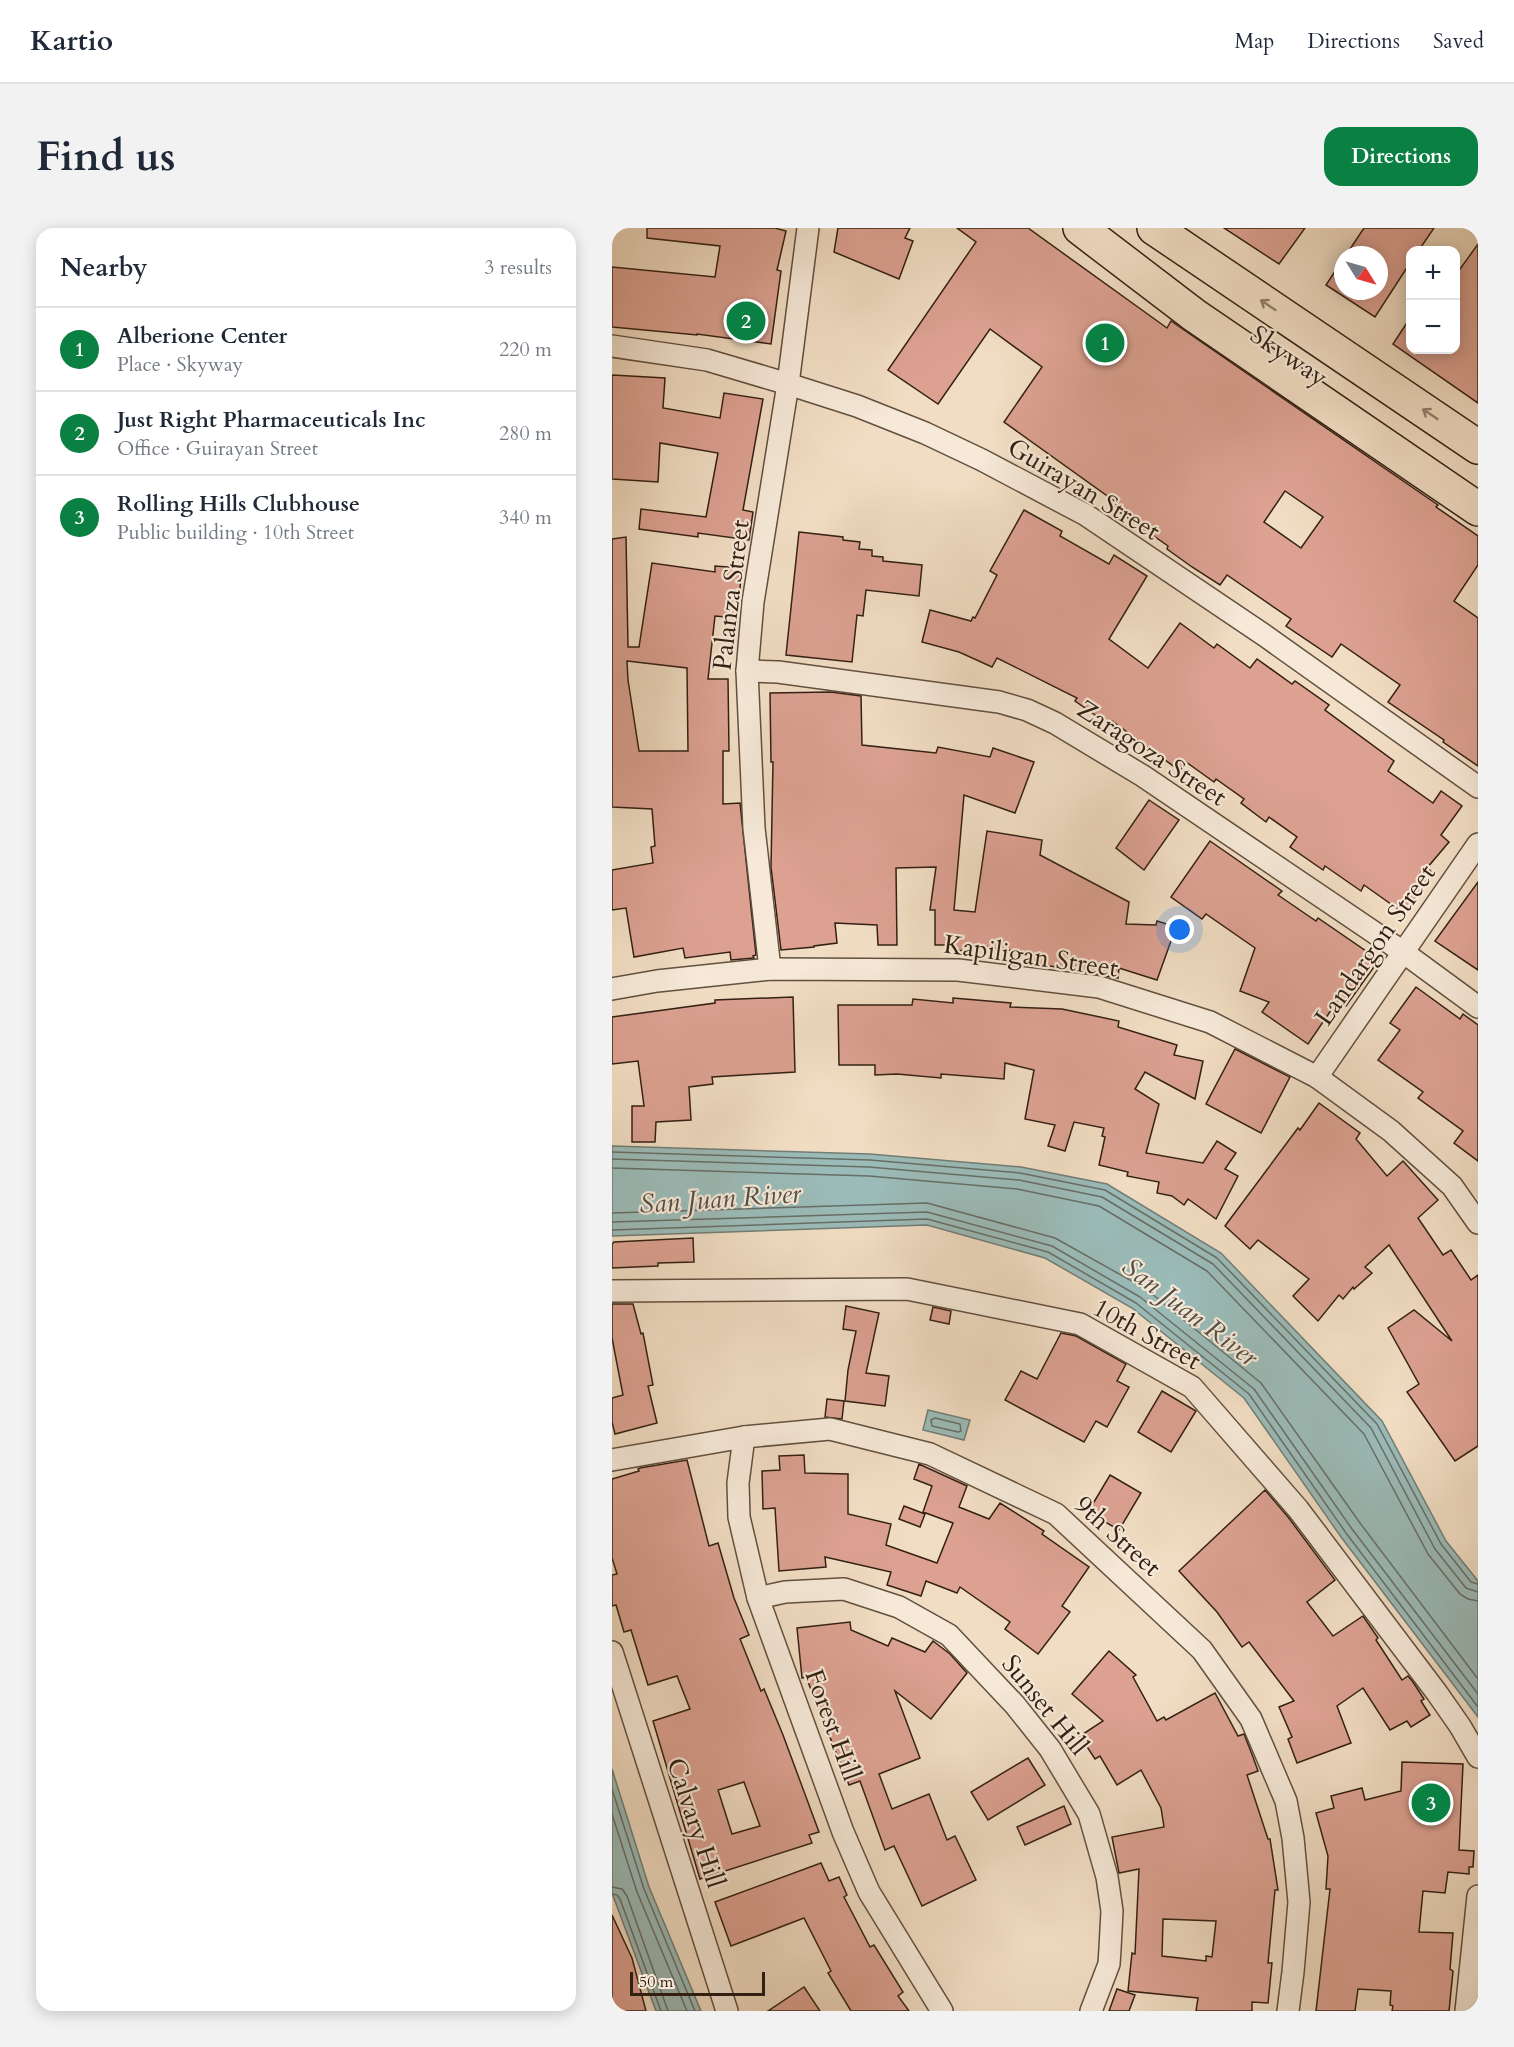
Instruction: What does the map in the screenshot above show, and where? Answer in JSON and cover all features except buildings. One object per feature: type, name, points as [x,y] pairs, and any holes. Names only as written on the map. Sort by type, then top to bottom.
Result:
[{"type":"highway","points":[[1080,228],[1194,315],[1478,508]]},
{"type":"highway","name":"Skyway","points":[[1100,228],[1465,486]]},
{"type":"highway","name":"Skyway","points":[[1155,228],[1478,447]]},
{"type":"highway","points":[[1401,441],[1438,478],[1465,486],[1478,508]]},
{"type":"street","name":"Palanza Street","points":[[770,969],[754,828],[747,671],[753,602],[788,384],[808,228]]},
{"type":"street","name":"Guirayan Street","points":[[612,346],[707,360],[788,384],[857,406],[925,433],[982,460],[1086,515],[1264,635],[1478,787]]},
{"type":"street","name":"Zaragoza Street","points":[[747,671],[778,672],[965,696],[1027,710],[1056,723],[1143,776],[1403,952],[1478,1007]]},
{"type":"street","name":"Landargon Street","points":[[1317,1077],[1478,844]]},
{"type":"street","name":"Kapiligan Street","points":[[612,988],[770,969],[958,970],[1099,987],[1210,1022],[1317,1077],[1391,1131],[1417,1154],[1452,1186],[1478,1223]]},
{"type":"street","name":"10th Street","points":[[612,1291],[907,1289],[1080,1324],[1192,1387],[1298,1509],[1437,1693],[1478,1757]]},
{"type":"street","name":"9th Street","points":[[612,1460],[744,1437],[830,1429],[930,1454],[1056,1514],[1202,1650],[1251,1719],[1286,1801],[1293,1838],[1299,1902],[1288,2011]]},
{"type":"street","name":"Forest Hill","points":[[744,1437],[738,1483],[739,1517],[758,1598],[843,1832],[869,1892],[942,2011]]},
{"type":"street","name":"Sunset Hill","points":[[758,1598],[785,1592],[844,1589],[899,1607],[949,1635],[1015,1705],[1050,1749],[1089,1814],[1107,1877],[1112,1911],[1110,1949],[1108,1964],[1091,2011]]},
{"type":"street","name":"Calvary Hill","points":[[612,1652],[728,2011]]},
{"type":"street","points":[[1466,2011],[1478,1896]]},
{"type":"water","name":"San Juan River","points":[[612,1146],[870,1154],[1021,1167],[1107,1184],[1221,1253],[1382,1421],[1446,1541],[1478,1581],[1478,1717],[1341,1537],[1244,1398],[1132,1308],[1045,1258],[927,1225],[612,1236]]},
{"type":"water","points":[[928,1410],[970,1420],[964,1440],[923,1430]]},
{"type":"water","points":[[612,1769],[649,1887],[701,2011],[656,2011],[612,1893]]},
{"type":"place","name":"Just Right Pharmaceuticals Inc","points":[[746,321]]},
{"type":"place","name":"Alberione Center","points":[[1105,343]]},
{"type":"place","name":"Rolling Hills Clubhouse","points":[[1431,1803]]}]
